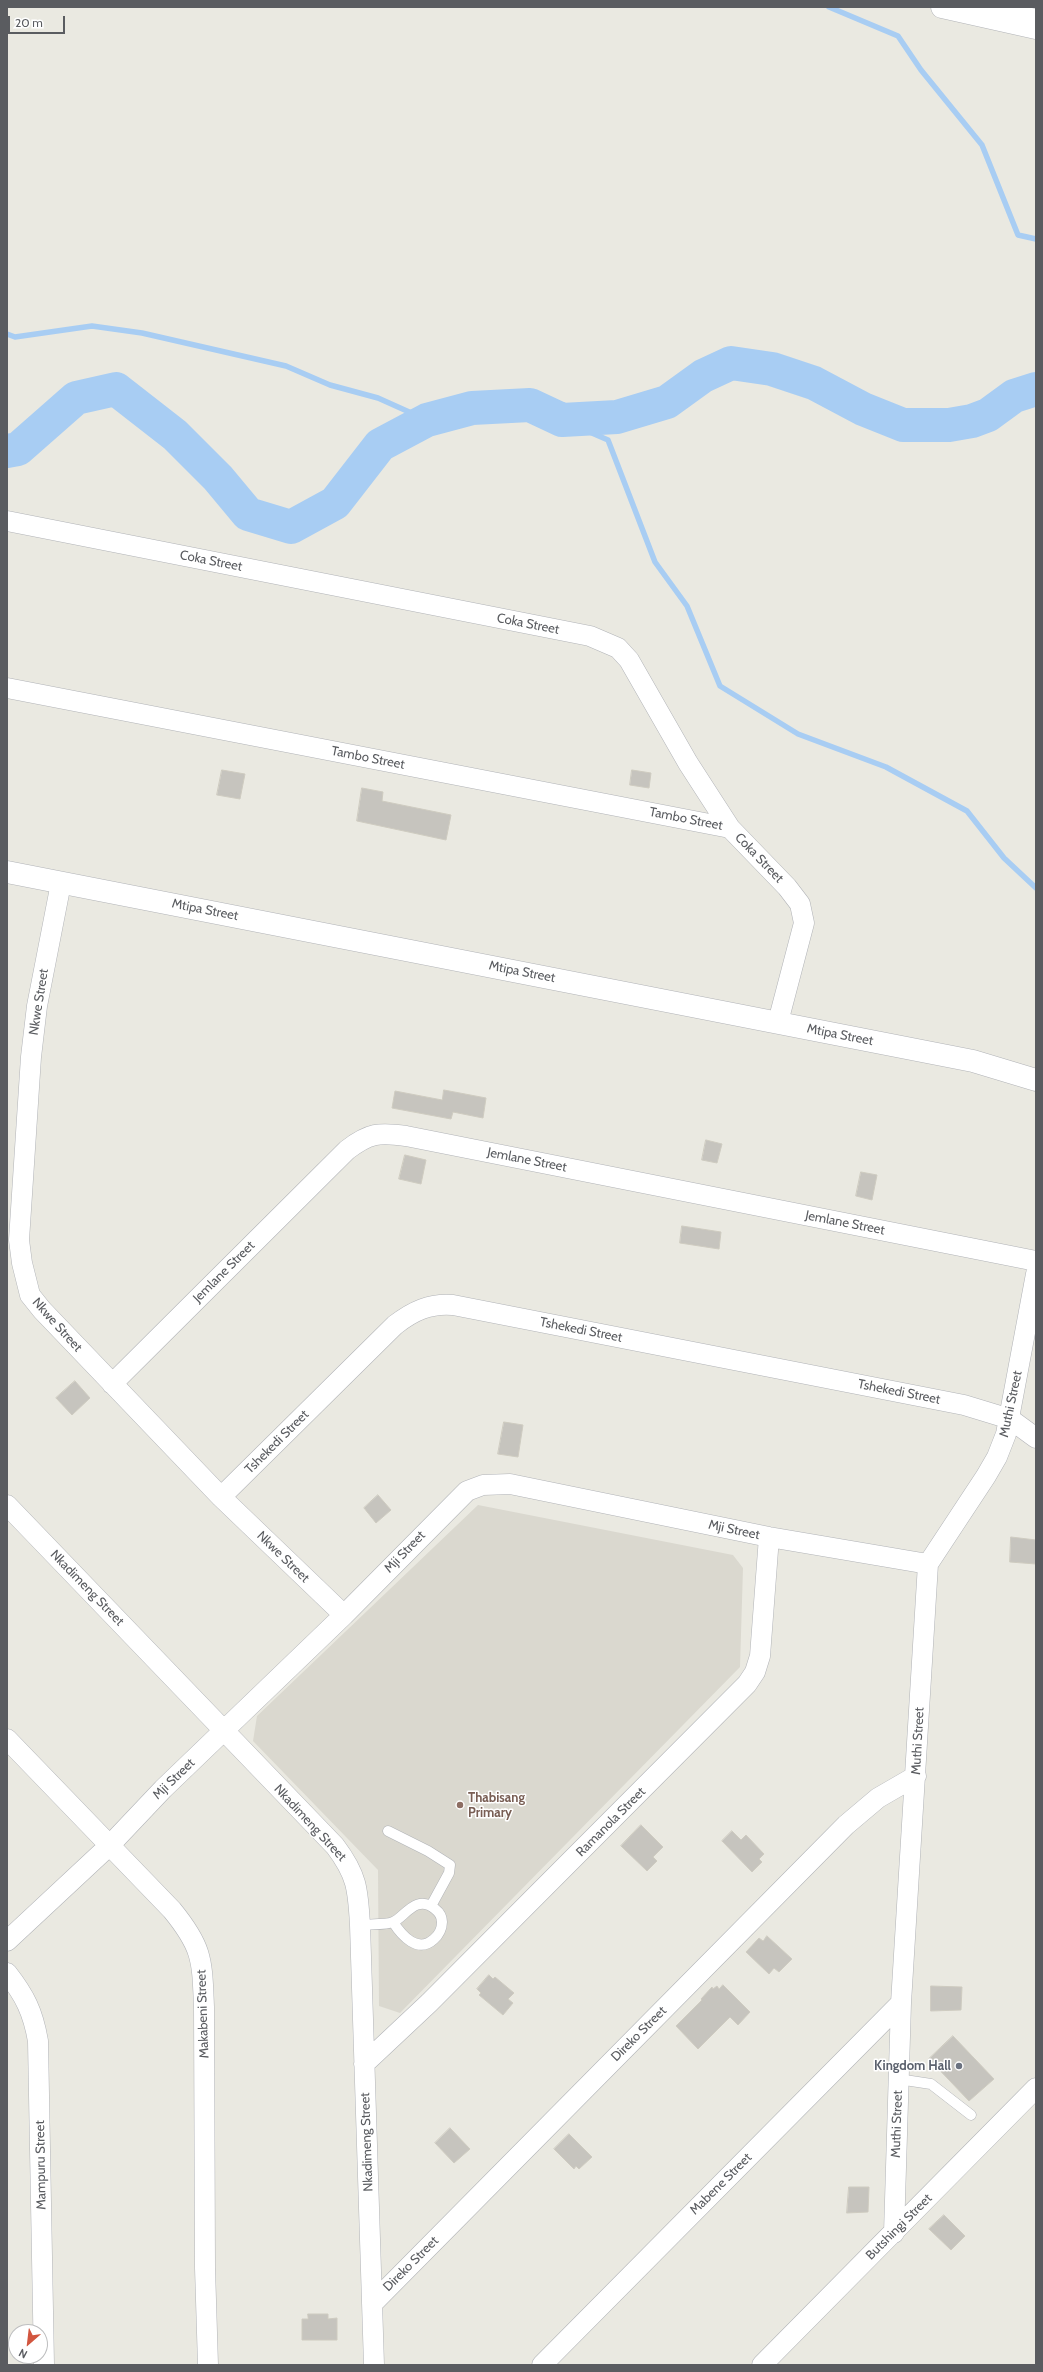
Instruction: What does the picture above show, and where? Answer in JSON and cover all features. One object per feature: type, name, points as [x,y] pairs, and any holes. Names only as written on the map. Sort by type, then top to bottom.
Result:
[{"type":"street","points":[[942,7],[1036,28]]},
{"type":"street","name":"Coka Street","points":[[7,521],[590,636],[618,648],[629,660],[688,763],[730,828],[787,887],[800,904],[804,913],[802,935],[778,1022]]},
{"type":"street","name":"Tambo Street","points":[[7,688],[730,828]]},
{"type":"street","name":"Mtipa Street","points":[[7,872],[61,884],[160,901],[973,1061],[1036,1080]]},
{"type":"street","name":"Nkwe Street","points":[[61,884],[37,1006],[31,1057],[19,1240],[23,1269],[30,1295],[112,1384],[221,1497],[344,1615]]},
{"type":"street","name":"Jemlane Street","points":[[112,1384],[347,1150],[361,1139],[380,1134],[414,1137],[1036,1261]]},
{"type":"street","name":"Muthi Street","points":[[894,2233],[901,2003],[928,1564],[997,1457],[1010,1419],[1031,1333],[1036,1274]]},
{"type":"street","name":"Tshekedi Street","points":[[221,1497],[395,1325],[409,1314],[439,1304],[460,1306],[964,1405],[1010,1419],[1036,1438]]},
{"type":"street","name":"Mji Street","points":[[7,1941],[110,1845],[163,1789],[344,1615],[467,1491],[482,1485],[510,1484],[769,1537],[928,1564]]},
{"type":"street","name":"Nkadimeng Street","points":[[7,1505],[329,1840],[346,1860],[352,1870],[356,1885],[360,1925],[374,2365]]},
{"type":"street","name":"Ramanola Street","points":[[364,2064],[434,1997],[747,1684],[755,1672],[760,1656],[769,1537]]},
{"type":"street","name":"Makabeni Street","points":[[7,1739],[172,1910],[189,1931],[199,1950],[204,2007],[205,2260],[208,2365]]},
{"type":"street","name":"Direko Street","points":[[372,2304],[846,1825],[878,1798],[916,1776]]},
{"type":"street","name":"Mampuru Street","points":[[7,1973],[22,1991],[34,2018],[38,2041],[44,2365]]},
{"type":"street","name":"Mabene Street","points":[[542,2365],[901,2003]]},
{"type":"street","name":"Butshingi Street","points":[[762,2365],[1036,2088]]},
{"type":"lane","points":[[1001,7],[1036,14]]},
{"type":"lane","points":[[388,1831],[428,1851],[450,1865],[442,1887],[431,1906]]},
{"type":"lane","points":[[360,1925],[393,1922],[408,1908],[420,1905],[431,1906],[439,1913],[442,1921],[440,1931],[434,1939],[426,1944],[417,1944],[407,1940],[393,1922]]},
{"type":"lane","points":[[898,2079],[931,2084],[971,2115]]},
{"type":"shaded area","name":"Thabisang Primary","points":[[478,1505],[733,1555],[743,1568],[740,1667],[400,2013],[379,2006],[378,1870],[253,1741],[257,1716]]},
{"type":"building","points":[[222,770],[245,774],[240,799],[217,795]]},
{"type":"building","points":[[632,770],[651,773],[649,788],[630,785]]},
{"type":"building","points":[[362,788],[383,792],[382,801],[451,815],[446,840],[357,821]]},
{"type":"building","points":[[444,1090],[486,1098],[483,1118],[453,1112],[451,1119],[392,1108],[395,1091],[442,1100]]},
{"type":"building","points":[[706,1140],[722,1144],[717,1163],[702,1160]]},
{"type":"building","points":[[405,1155],[426,1160],[421,1184],[399,1179]]},
{"type":"building","points":[[861,1172],[877,1175],[872,1200],[856,1196]]},
{"type":"building","points":[[682,1226],[721,1232],[719,1249],[680,1243]]},
{"type":"building","points":[[75,1381],[90,1398],[72,1415],[56,1398]]},
{"type":"building","points":[[504,1422],[523,1425],[518,1457],[498,1454]]},
{"type":"building","points":[[378,1495],[391,1510],[376,1523],[364,1508]]},
{"type":"building","points":[[1011,1537],[1036,1540],[1036,1564],[1010,1562]]},
{"type":"building","points":[[641,1825],[663,1847],[653,1857],[657,1861],[647,1871],[621,1846]]},
{"type":"building","points":[[732,1831],[741,1840],[746,1835],[764,1854],[759,1859],[762,1862],[752,1872],[722,1841]]},
{"type":"building","points":[[767,1936],[792,1959],[779,1972],[774,1968],[769,1974],[746,1952],[759,1938],[763,1941]]},
{"type":"building","points":[[489,1975],[493,1979],[495,1977],[514,1993],[508,1999],[513,2003],[503,2015],[479,1995],[481,1993],[477,1989]]},
{"type":"building","points":[[723,1985],[750,2012],[738,2025],[730,2017],[698,2049],[676,2026],[702,2000],[701,1999],[712,1987],[713,1989],[717,1986],[719,1989]]},
{"type":"building","points":[[931,1986],[962,1987],[961,2010],[931,2011]]},
{"type":"building","name":"Kingdom Hall","points":[[953,2036],[994,2079],[969,2101],[929,2059]]},
{"type":"building","points":[[450,2128],[470,2149],[454,2163],[435,2143]]},
{"type":"building","points":[[569,2134],[592,2157],[579,2169],[576,2166],[574,2169],[554,2149]]},
{"type":"building","points":[[849,2187],[869,2187],[868,2212],[847,2213]]},
{"type":"building","points":[[944,2215],[965,2236],[951,2250],[929,2229]]},
{"type":"building","points":[[308,2314],[328,2314],[328,2319],[337,2318],[337,2340],[302,2340],[302,2319],[308,2319]]},
{"type":"waterway","points":[[829,7],[898,36],[921,70],[982,145],[1018,235],[1036,239]]},
{"type":"waterway","points":[[7,334],[15,337],[92,326],[142,333],[286,366],[330,385],[378,398],[427,420]]},
{"type":"waterway","points":[[7,451],[18,449],[76,398],[116,389],[175,435],[218,478],[248,514],[291,527],[335,503],[380,445],[427,420],[472,408],[530,405],[562,420],[617,417],[667,402],[703,376],[731,363],[772,369],[814,383],[863,409],[903,425],[949,425],[972,421],[988,415],[1014,396],[1036,389]]},
{"type":"waterway","points":[[562,420],[608,440],[655,562],[687,606],[720,686],[798,734],[886,767],[967,811],[1004,858],[1036,888]]},
{"type":"place","name":"Thabisang Primary","points":[[460,1805]]},
{"type":"place","name":"Kingdom Hall","points":[[959,2066]]}]
